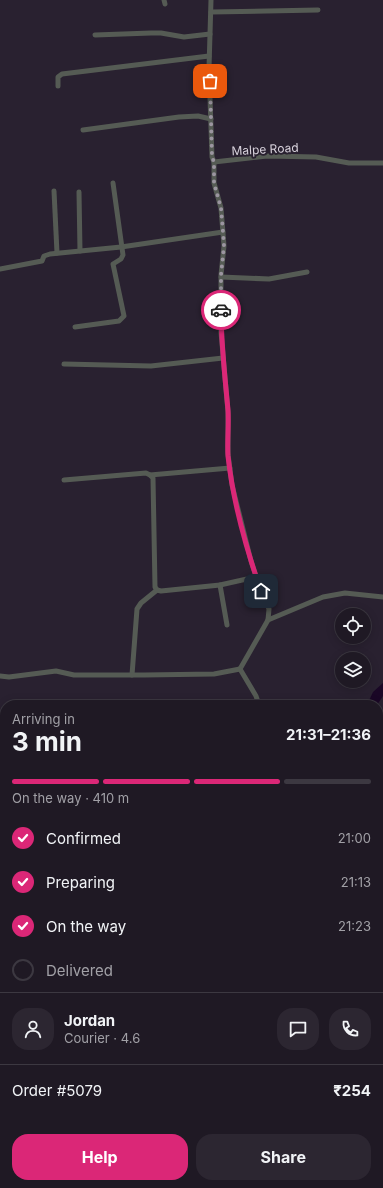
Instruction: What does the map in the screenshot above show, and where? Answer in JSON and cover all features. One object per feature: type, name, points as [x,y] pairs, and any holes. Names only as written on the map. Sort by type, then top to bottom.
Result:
[{"type":"street","points":[[0,676],[10,677],[56,671],[74,675],[214,674],[240,669],[268,620],[269,609],[250,561],[234,492],[228,454],[228,412],[221,332],[221,277],[224,246],[221,208],[214,183],[214,162],[212,157],[209,56],[211,0]]},
{"type":"street","points":[[211,12],[318,10]]},
{"type":"street","points":[[95,35],[156,33],[184,37],[210,34]]},
{"type":"street","points":[[58,86],[58,77],[62,74],[209,56]]},
{"type":"street","points":[[83,130],[179,117],[198,116],[211,119]]},
{"type":"street","name":"Malpe Road","points":[[214,162],[267,156],[316,157],[349,163],[383,163]]},
{"type":"street","points":[[75,327],[119,321],[124,316],[113,264],[123,257],[123,255],[112,184]]},
{"type":"street","points":[[54,191],[57,253]]},
{"type":"street","points":[[79,192],[80,251]]},
{"type":"street","points":[[0,270],[42,261],[44,256],[57,253],[121,247],[223,232]]},
{"type":"street","points":[[221,277],[269,279],[307,272]]},
{"type":"street","points":[[64,364],[151,366],[223,358]]},
{"type":"street","points":[[64,480],[146,474],[150,475],[230,468]]},
{"type":"street","points":[[150,475],[153,478],[155,587],[157,590]]},
{"type":"street","points":[[132,675],[137,609],[141,603],[157,590],[161,591],[220,585],[256,577]]},
{"type":"street","points":[[220,585],[227,625]]},
{"type":"street","points":[[268,620],[323,597],[345,593],[383,597]]},
{"type":"street","points":[[240,669],[257,700]]},
{"type":"shaded area","points":[[383,683],[383,696],[380,700],[369,700],[373,692]]},
{"type":"way so far","points":[[210,81],[214,183],[221,208],[224,246],[221,275],[221,310]]},
{"type":"route","points":[[221,310],[221,332],[228,412],[228,454],[232,485],[250,561],[261,591]]}]
